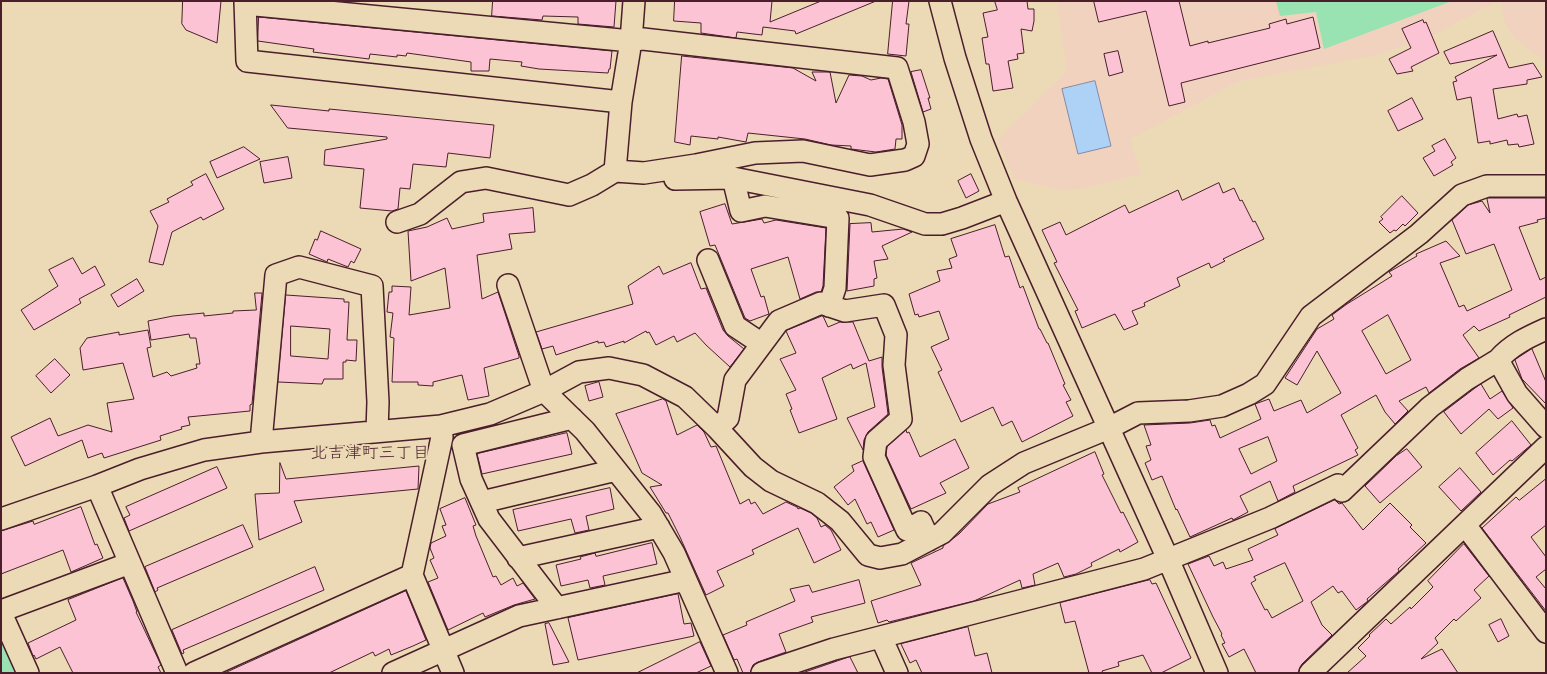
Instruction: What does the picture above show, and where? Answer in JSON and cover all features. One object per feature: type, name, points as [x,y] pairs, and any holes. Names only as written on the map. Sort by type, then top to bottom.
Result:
[{"type":"street","points":[[616,171],[621,102],[631,42],[634,1]]},
{"type":"street","points":[[940,1],[955,58],[981,139],[1006,201],[1168,559],[1217,673]]},
{"type":"street","points":[[397,222],[420,214],[461,182],[486,178],[569,194],[592,185],[616,171],[644,173],[696,165],[755,153],[803,152],[870,165],[905,160],[914,156],[918,144],[914,122],[897,68],[643,39],[631,42],[245,2],[247,62],[621,102]]},
{"type":"street","points":[[664,170],[665,179],[733,178],[870,205],[925,224],[942,224],[1006,201]]},
{"type":"street","points":[[733,178],[741,211],[765,206],[838,218],[835,288],[829,306]]},
{"type":"street","points":[[1,519],[97,486],[140,469],[204,450],[261,442],[440,426],[490,414],[544,391],[579,372],[609,368],[643,375],[685,397],[717,428],[753,467],[771,481],[817,503],[840,521],[868,555],[880,558],[902,554],[942,533],[990,485],[1024,463],[1109,428],[1138,413],[1189,411],[1222,406],[1249,394],[1265,384],[1311,316],[1419,234],[1462,196],[1487,186],[1546,186]]},
{"type":"street","points":[[708,260],[735,326],[762,344]]},
{"type":"street","points":[[261,442],[276,275],[299,267],[372,286],[378,402],[377,431]]},
{"type":"street","points":[[508,285],[544,391],[585,431],[651,514],[674,554],[727,673]]},
{"type":"street","points":[[717,428],[728,418],[735,380],[780,321],[822,303],[845,311],[884,305],[896,334],[894,365],[901,419],[876,441],[874,457],[907,530],[921,522],[929,540]]},
{"type":"street","points":[[762,673],[834,649],[1144,569],[1270,518],[1338,485],[1342,491],[1430,407],[1467,379],[1498,360],[1507,349],[1546,329]]},
{"type":"street","points":[[1498,360],[1517,394],[1546,427]]},
{"type":"street","points":[[557,608],[489,519],[471,479],[463,445],[572,418]]},
{"type":"street","points":[[440,426],[442,436],[412,575],[453,673]]},
{"type":"street","points":[[1310,673],[1546,447]]},
{"type":"street","points":[[482,502],[616,470]]},
{"type":"street","points":[[97,486],[177,673]]},
{"type":"street","points":[[1465,525],[1546,632]]},
{"type":"street","points":[[518,558],[659,527]]},
{"type":"street","points":[[28,673],[1,612],[130,563]]},
{"type":"street","points":[[194,673],[412,575]]},
{"type":"street","points":[[393,673],[519,616],[686,580]]},
{"type":"street","points":[[881,637],[898,673]]},
{"type":"shaded area","points":[[1057,1],[1497,1],[1427,38],[1378,54],[1237,82],[1130,139],[1141,174],[1080,189],[1059,190],[1014,179],[998,139],[1067,71]]},
{"type":"shaded area","points":[[1501,1],[1546,1],[1546,61],[1515,39],[1505,23]]},
{"type":"green space","points":[[1276,1],[1452,1],[1324,49],[1316,12],[1280,16]]},
{"type":"green space","points":[[1,626],[22,673],[1,673]]},
{"type":"water","points":[[1095,81],[1111,146],[1078,154],[1062,89]]},
{"type":"building","points":[[183,1],[221,1],[217,43],[186,30],[182,24]]},
{"type":"building","points":[[493,1],[616,1],[614,27],[578,24],[578,17],[543,16],[542,20],[492,16]]},
{"type":"building","points":[[675,1],[772,1],[770,22],[821,1],[876,1],[796,34],[795,31],[763,27],[762,35],[737,32],[736,38],[701,33],[701,23],[674,21]]},
{"type":"building","points":[[893,1],[909,1],[906,24],[909,24],[906,56],[888,54]]},
{"type":"building","points":[[995,1],[1027,1],[1028,9],[1034,9],[1034,21],[1032,31],[1021,29],[1024,53],[1017,54],[1018,59],[1008,61],[1013,88],[993,91],[989,64],[986,64],[982,38],[988,37],[983,13],[997,10]]},
{"type":"building","points":[[1094,1],[1179,1],[1190,46],[1270,28],[1269,24],[1286,19],[1287,24],[1313,17],[1320,48],[1181,83],[1185,102],[1169,106],[1146,11],[1099,22]]},
{"type":"building","points":[[259,17],[612,51],[610,69],[608,73],[539,69],[521,66],[522,62],[490,59],[489,71],[471,71],[471,62],[407,53],[406,56],[397,55],[397,57],[370,54],[369,59],[313,52],[314,49],[258,41]]},
{"type":"building","points":[[1423,20],[1424,23],[1426,22],[1439,53],[1411,67],[1413,71],[1397,74],[1389,59],[1411,48],[1402,29]]},
{"type":"building","points":[[1493,31],[1509,68],[1533,63],[1542,77],[1527,80],[1527,84],[1493,89],[1498,119],[1517,114],[1518,117],[1527,115],[1534,144],[1519,147],[1518,144],[1508,145],[1507,140],[1490,144],[1490,141],[1478,143],[1471,97],[1457,100],[1453,82],[1457,81],[1455,77],[1497,55],[1450,64],[1444,52]]},
{"type":"building","points":[[1118,51],[1123,72],[1109,76],[1104,54]]},
{"type":"building","points":[[682,56],[793,68],[816,81],[812,72],[830,72],[836,103],[849,75],[862,76],[871,80],[881,78],[888,79],[902,125],[902,139],[896,139],[895,149],[876,152],[851,149],[851,146],[831,145],[805,139],[748,133],[746,142],[718,137],[718,139],[691,136],[690,145],[675,142]]},
{"type":"building","points":[[921,70],[930,98],[928,98],[931,109],[923,112],[911,72]]},
{"type":"building","points":[[1412,98],[1423,119],[1398,131],[1388,111]]},
{"type":"building","points":[[271,105],[494,125],[490,158],[448,153],[446,167],[413,164],[410,189],[400,188],[398,209],[392,211],[360,208],[364,169],[324,165],[325,150],[387,139],[387,137],[288,128]]},
{"type":"building","points":[[1445,139],[1456,158],[1451,162],[1453,165],[1434,176],[1423,158],[1435,151],[1432,146]]},
{"type":"building","points":[[244,147],[260,159],[217,178],[210,162]]},
{"type":"building","points":[[288,157],[292,178],[264,183],[260,162]]},
{"type":"building","points":[[206,174],[224,209],[203,220],[201,217],[172,232],[163,265],[149,262],[158,226],[150,211],[169,202],[167,199],[193,185],[191,182]]},
{"type":"building","points":[[971,174],[979,191],[966,198],[958,181]]},
{"type":"building","points":[[1219,183],[1223,193],[1234,188],[1240,201],[1242,200],[1253,222],[1255,221],[1264,239],[1223,259],[1225,261],[1211,268],[1209,263],[1177,278],[1180,286],[1144,303],[1145,306],[1132,311],[1138,324],[1124,330],[1115,314],[1082,328],[1075,311],[1078,310],[1054,263],[1057,262],[1042,230],[1060,222],[1066,235],[1125,205],[1129,213],[1178,190],[1182,200]]},
{"type":"building","points":[[1402,196],[1418,213],[1405,226],[1403,224],[1396,231],[1394,230],[1390,233],[1379,222],[1383,219],[1381,217]]},
{"type":"building","points":[[1546,198],[1546,218],[1537,220],[1538,222],[1519,227],[1540,280],[1546,277],[1546,297],[1509,315],[1510,317],[1479,331],[1474,326],[1463,335],[1479,358],[1460,369],[1429,393],[1426,387],[1399,401],[1408,411],[1395,424],[1385,412],[1376,395],[1341,415],[1358,448],[1355,450],[1358,455],[1293,486],[1295,492],[1278,501],[1270,481],[1240,496],[1248,512],[1233,520],[1232,518],[1190,537],[1177,509],[1176,510],[1162,476],[1152,480],[1145,463],[1151,460],[1146,446],[1151,445],[1144,425],[1190,423],[1210,420],[1212,426],[1215,425],[1220,438],[1261,419],[1255,404],[1269,399],[1274,411],[1301,400],[1307,413],[1341,393],[1317,351],[1297,385],[1285,378],[1317,329],[1334,319],[1332,315],[1392,276],[1389,272],[1417,256],[1416,254],[1446,241],[1460,256],[1440,263],[1459,307],[1464,305],[1467,311],[1512,290],[1494,244],[1466,254],[1452,220],[1468,205],[1482,201],[1490,213],[1487,199]],"holes":[[[1388,315],[1411,360],[1386,374],[1362,331]],[[1268,437],[1277,461],[1251,474],[1239,449]]]},
{"type":"building","points":[[725,204],[732,224],[762,219],[764,223],[776,220],[826,228],[823,286],[821,292],[816,292],[800,299],[788,257],[751,269],[761,297],[764,296],[769,314],[750,321],[745,318],[715,245],[710,246],[700,212]]},
{"type":"building","points":[[533,208],[535,232],[509,234],[512,249],[477,255],[482,299],[498,292],[519,356],[519,358],[484,368],[489,396],[468,400],[462,375],[433,382],[433,386],[418,385],[418,382],[392,382],[394,338],[390,337],[393,313],[387,312],[389,292],[392,292],[392,286],[411,287],[409,315],[450,308],[445,268],[411,281],[408,231],[427,227],[447,218],[452,229],[484,222],[483,214]]},
{"type":"building","points":[[871,223],[872,232],[903,229],[912,232],[882,246],[888,259],[874,261],[877,278],[874,279],[874,286],[847,291],[850,224]]},
{"type":"building","points":[[995,225],[1005,257],[1009,256],[1020,288],[1023,286],[1039,329],[1048,343],[1065,384],[1063,385],[1071,400],[1066,402],[1073,416],[1022,442],[1012,421],[1002,426],[993,407],[961,422],[938,372],[942,370],[931,347],[949,339],[939,311],[919,317],[918,314],[915,315],[909,294],[940,281],[937,271],[952,268],[949,259],[957,256],[951,239]]},
{"type":"building","points":[[321,231],[361,249],[354,263],[351,261],[348,267],[328,259],[327,262],[309,254],[315,239],[317,240]]},
{"type":"building","points":[[73,258],[82,274],[95,266],[105,285],[79,299],[81,303],[34,330],[21,310],[58,286],[49,270]]},
{"type":"building","points":[[691,263],[701,289],[706,288],[723,330],[744,349],[730,367],[695,333],[677,342],[674,336],[656,345],[649,332],[647,333],[646,331],[624,343],[624,341],[606,347],[604,342],[598,343],[598,341],[556,355],[553,346],[542,349],[536,332],[633,304],[628,286],[659,266],[663,274]]},
{"type":"building","points":[[137,279],[144,291],[118,307],[111,295]]},
{"type":"building","points":[[255,293],[262,293],[252,404],[250,405],[250,411],[188,417],[190,425],[181,427],[182,429],[160,436],[161,440],[104,458],[102,453],[88,458],[82,440],[25,466],[11,437],[50,418],[58,436],[88,425],[112,432],[107,403],[134,399],[123,363],[83,370],[80,348],[87,338],[119,332],[119,335],[148,330],[151,347],[147,348],[153,377],[167,372],[171,376],[197,368],[196,364],[200,364],[196,338],[190,338],[189,334],[151,340],[148,321],[173,316],[204,313],[204,316],[233,313],[233,311],[256,310]]},
{"type":"building","points":[[286,295],[344,299],[344,302],[349,302],[347,340],[357,340],[356,361],[346,360],[346,362],[343,362],[343,379],[324,379],[322,384],[278,382]],"holes":[[[291,326],[330,329],[328,359],[291,356]]]},
{"type":"building","points":[[822,316],[828,327],[840,322],[853,322],[869,361],[882,357],[888,414],[868,432],[864,440],[863,450],[847,418],[875,407],[866,363],[853,369],[851,364],[822,378],[837,419],[799,433],[790,410],[792,409],[786,394],[796,390],[780,359],[796,353],[786,331]]},
{"type":"building","points":[[1532,349],[1546,382],[1546,404],[1522,379],[1515,360]]},
{"type":"building","points":[[55,359],[70,375],[51,393],[36,376]]},
{"type":"building","points":[[599,382],[603,397],[589,401],[585,386]]},
{"type":"building","points":[[1481,384],[1490,399],[1502,391],[1513,408],[1498,419],[1489,409],[1461,434],[1444,412]]},
{"type":"building","points":[[663,399],[666,401],[677,435],[697,425],[704,432],[711,447],[716,446],[740,504],[749,499],[751,504],[755,502],[763,514],[786,502],[797,507],[798,509],[800,508],[811,513],[817,518],[821,527],[825,525],[831,530],[841,550],[814,563],[798,528],[752,550],[754,554],[717,571],[724,586],[706,595],[668,513],[666,513],[650,487],[662,485],[642,473],[616,414]]},
{"type":"building","points":[[1512,421],[1531,445],[1512,461],[1510,460],[1493,475],[1476,453]]},
{"type":"building","points":[[906,430],[907,433],[909,432],[920,457],[955,439],[969,468],[940,483],[946,493],[911,509],[886,455],[887,447]]},
{"type":"building","points":[[567,433],[572,454],[482,474],[477,454]]},
{"type":"building","points":[[1407,449],[1422,467],[1380,503],[1365,486],[1396,456]]},
{"type":"building","points":[[1095,452],[1104,474],[1102,475],[1121,513],[1123,512],[1138,542],[1120,552],[1119,549],[1091,563],[1092,566],[1076,574],[1064,577],[1058,563],[1033,574],[1035,585],[1022,588],[1020,580],[974,601],[889,622],[887,620],[878,623],[871,601],[921,585],[911,563],[943,548],[943,546],[959,534],[988,504],[1020,492],[1018,488]]},
{"type":"building","points":[[863,461],[894,530],[878,537],[871,522],[867,524],[855,499],[848,505],[834,487],[854,471],[852,466]]},
{"type":"building","points":[[280,463],[286,479],[419,466],[418,489],[294,501],[302,522],[259,540],[255,494],[279,493]]},
{"type":"building","points":[[217,467],[227,488],[129,531],[124,518],[130,515],[126,507]]},
{"type":"building","points":[[1460,468],[1481,492],[1461,511],[1439,487]]},
{"type":"building","points":[[1546,479],[1546,525],[1531,537],[1546,557],[1546,569],[1536,577],[1546,589],[1546,611],[1482,528],[1516,497],[1519,500]]},
{"type":"building","points":[[610,488],[614,509],[586,516],[589,530],[575,533],[571,519],[518,531],[513,510]]},
{"type":"building","points":[[465,498],[476,525],[473,526],[476,536],[493,577],[496,576],[501,585],[513,578],[517,586],[523,583],[535,599],[514,605],[485,617],[483,613],[448,630],[428,582],[438,578],[430,560],[434,558],[430,548],[431,543],[446,536],[442,526],[446,525],[440,509]]},
{"type":"building","points":[[1335,500],[1339,504],[1342,503],[1363,530],[1390,503],[1412,525],[1410,527],[1426,543],[1398,569],[1399,571],[1367,599],[1368,601],[1356,610],[1342,591],[1338,593],[1333,586],[1311,602],[1322,625],[1332,635],[1302,664],[1298,673],[1256,673],[1244,649],[1229,657],[1222,644],[1225,643],[1221,635],[1222,634],[1188,564],[1209,556],[1214,566],[1223,562],[1226,569],[1253,560],[1248,549],[1278,535],[1275,529]],"holes":[[[1285,563],[1303,601],[1272,618],[1267,609],[1265,610],[1251,583],[1256,580],[1254,577]]]},
{"type":"building","points":[[81,507],[95,545],[97,544],[103,558],[71,572],[63,550],[1,574],[1,531],[33,521],[34,524]]},
{"type":"building","points":[[243,525],[253,547],[157,588],[158,590],[155,592],[145,567]]},
{"type":"building","points":[[652,543],[657,564],[603,576],[605,585],[590,588],[588,580],[561,586],[556,565],[581,559],[580,557],[595,553],[596,556]]},
{"type":"building","points":[[1464,544],[1489,576],[1474,590],[1481,598],[1456,621],[1454,619],[1435,638],[1438,643],[1421,659],[1442,649],[1458,673],[1347,673],[1366,656],[1358,648],[1370,636],[1369,635],[1386,619],[1391,624],[1410,607],[1411,609],[1433,587],[1428,581]]},
{"type":"building","points":[[315,567],[324,590],[183,650],[184,653],[182,654],[172,630]]},
{"type":"building","points":[[123,578],[136,612],[161,665],[158,667],[161,673],[73,673],[60,647],[36,659],[34,655],[33,656],[28,643],[76,620],[68,600]]},
{"type":"building","points":[[859,580],[865,603],[811,617],[813,622],[779,634],[786,652],[758,662],[753,665],[750,673],[743,673],[737,659],[734,660],[723,635],[747,625],[746,622],[795,601],[790,589],[809,585],[812,592]]},
{"type":"building","points":[[1150,580],[1152,584],[1156,583],[1191,658],[1161,673],[1152,673],[1143,655],[1118,662],[1119,666],[1102,671],[1103,673],[1089,673],[1075,621],[1065,623],[1060,603]]},
{"type":"building","points":[[406,591],[426,640],[413,646],[391,655],[389,649],[375,656],[373,652],[329,673],[225,673]]},
{"type":"building","points":[[678,594],[684,624],[691,623],[694,636],[578,660],[568,618]]},
{"type":"building","points":[[1501,619],[1509,636],[1498,642],[1489,625]]},
{"type":"building","points":[[549,623],[569,662],[553,665],[545,624]]},
{"type":"building","points":[[968,627],[975,656],[987,653],[992,673],[922,673],[916,660],[910,663],[901,644]]},
{"type":"building","points":[[700,642],[711,666],[696,673],[637,673]]},
{"type":"building","points":[[850,657],[858,673],[802,673],[837,661]]},
{"type":"district","name":"北吉津町三丁目","points":[[370,454]]}]
